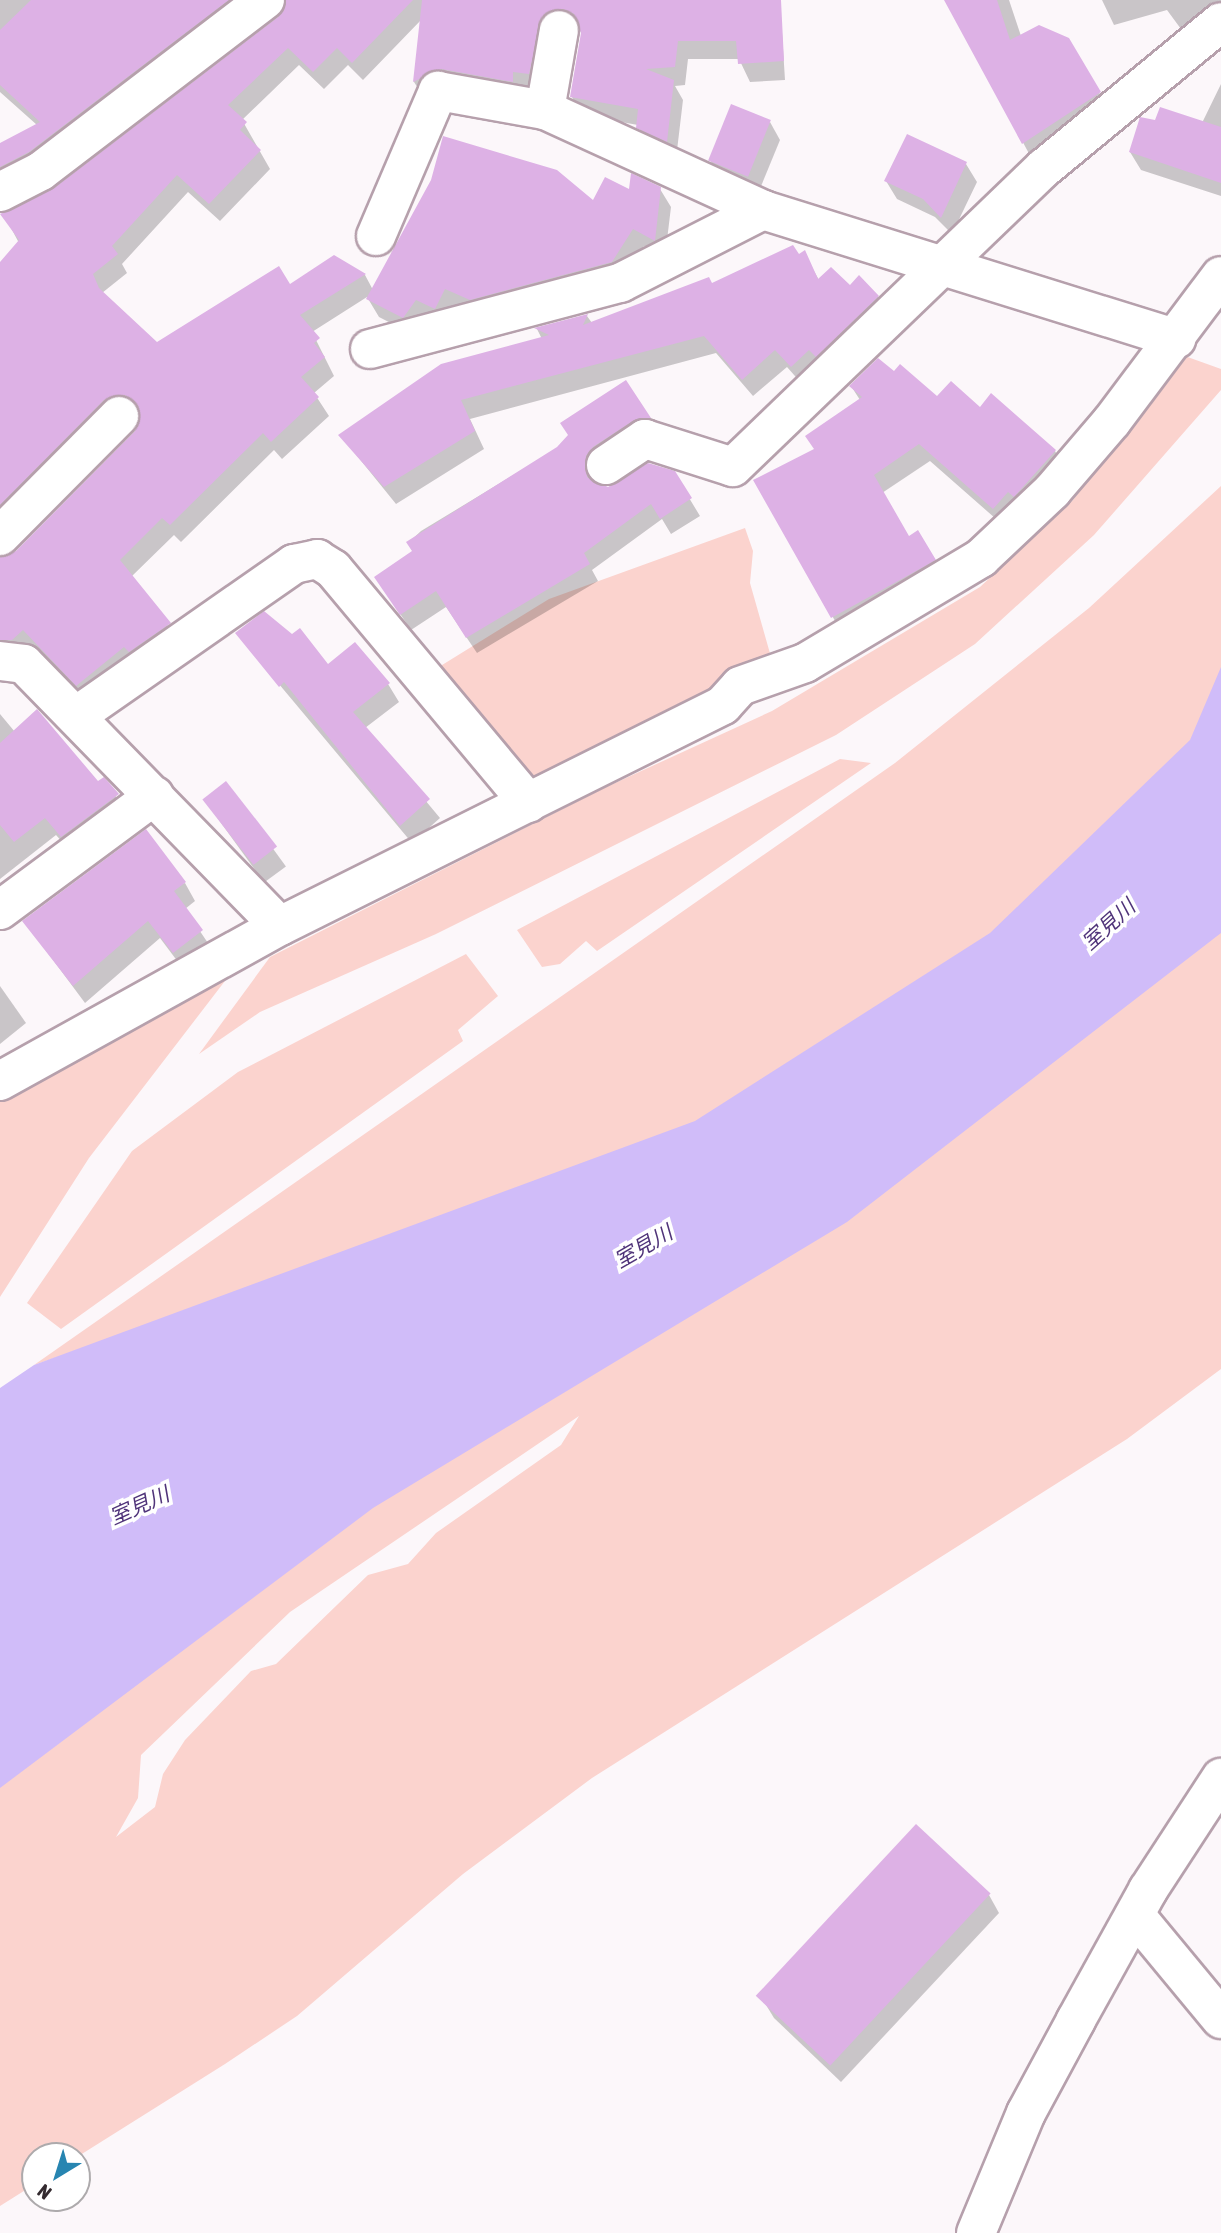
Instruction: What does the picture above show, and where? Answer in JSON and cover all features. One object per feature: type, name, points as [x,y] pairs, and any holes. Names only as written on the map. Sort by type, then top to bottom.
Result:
[{"type":"street","points":[[0,192],[41,171],[265,0]]},
{"type":"street","points":[[606,465],[645,439],[733,467],[941,264],[1044,168],[1221,22]]},
{"type":"street","points":[[545,110],[559,30]]},
{"type":"street","points":[[376,236],[438,91],[545,110],[763,210],[1176,339]]},
{"type":"street","points":[[370,349],[620,283],[763,210]]},
{"type":"street","points":[[0,1081],[280,926],[723,705],[740,686],[805,663],[981,558],[1052,491],[1176,339],[1221,276]]},
{"type":"street","points":[[0,536],[118,416]]},
{"type":"street","points":[[76,716],[294,564],[317,559],[333,569],[529,803]]},
{"type":"street","points":[[0,661],[24,664],[280,926]]},
{"type":"street","points":[[0,910],[153,796]]},
{"type":"street","points":[[976,2233],[1026,2113],[1135,1915],[1221,1778]]},
{"type":"street","points":[[1135,1915],[1221,2019]]},
{"type":"shaded area","points":[[1182,355],[1221,369],[1221,390],[1094,535],[975,644],[836,735],[436,934],[260,1012],[199,1054],[270,957],[602,789],[772,711],[980,587],[1073,500]]},
{"type":"shaded area","points":[[1221,486],[1221,710],[1011,939],[704,1138],[34,1365],[895,763],[1089,608]]},
{"type":"shaded area","points":[[745,528],[753,551],[750,583],[773,664],[527,788],[434,670],[549,599]]},
{"type":"shaded area","points":[[840,759],[871,763],[597,951],[586,941],[560,964],[542,967],[517,930]]},
{"type":"shaded area","points":[[1221,908],[1221,1369],[1127,1439],[592,1778],[463,1874],[297,2016],[225,2064],[91,2148],[91,2142],[21,2142],[21,2193],[0,2206],[0,1756]],"holes":[[[579,1416],[561,1445],[436,1533],[408,1564],[368,1575],[276,1664],[251,1671],[185,1740],[163,1774],[155,1807],[116,1837],[138,1798],[141,1755],[290,1612]]]},
{"type":"shaded area","points":[[466,954],[498,996],[458,1030],[463,1041],[61,1329],[27,1303],[132,1151],[238,1072]]},
{"type":"shaded area","points":[[228,977],[89,1158],[0,1297],[0,1091],[94,1036]]},
{"type":"water","name":"室見川","points":[[1221,667],[1221,933],[847,1222],[373,1508],[0,1788],[0,1388],[34,1365],[695,1121],[990,933],[1190,740]]},
{"type":"building","points":[[31,0],[229,0],[29,152],[0,167],[0,143],[40,122],[0,85],[0,30]]},
{"type":"building","points":[[286,0],[413,0],[352,63],[337,48],[313,72],[288,48],[228,105],[247,122],[240,130],[261,150],[209,204],[177,175],[112,246],[118,254],[93,274],[99,288],[157,342],[279,266],[290,284],[334,255],[366,274],[300,315],[320,338],[314,343],[325,357],[301,377],[319,397],[271,442],[263,433],[170,525],[162,518],[120,560],[171,623],[129,652],[124,647],[76,686],[23,630],[12,640],[0,640],[0,557],[16,551],[135,431],[140,411],[125,395],[104,400],[0,505],[0,262],[19,240],[0,214],[54,188],[278,17]]},
{"type":"building","points":[[422,0],[781,0],[784,61],[738,64],[736,41],[678,41],[675,67],[646,69],[674,80],[667,142],[636,128],[638,109],[570,97],[581,33],[574,14],[563,9],[542,17],[529,74],[513,72],[513,82],[441,69],[413,82]]},
{"type":"building","points":[[944,0],[997,0],[1010,40],[1039,25],[1069,38],[1101,92],[1022,144]]},
{"type":"building","points":[[731,104],[771,120],[748,177],[708,161]]},
{"type":"building","points":[[1160,107],[1221,127],[1221,183],[1129,152],[1140,117],[1155,120]]},
{"type":"building","points":[[907,134],[967,162],[941,218],[923,199],[884,181]]},
{"type":"building","points":[[443,136],[557,170],[593,200],[605,177],[629,189],[631,173],[661,187],[655,241],[633,229],[612,262],[470,300],[445,289],[435,309],[416,300],[403,318],[366,299],[431,180]]},
{"type":"building","points":[[793,245],[799,254],[805,250],[818,279],[831,267],[850,285],[859,275],[879,296],[816,357],[809,350],[791,367],[775,350],[742,380],[704,336],[461,400],[475,431],[384,487],[338,435],[441,364],[549,335],[534,328],[588,314],[583,325],[709,277],[712,283]]},
{"type":"building","points":[[878,358],[894,371],[900,364],[937,396],[951,381],[980,407],[991,393],[1056,450],[1014,497],[1008,492],[993,509],[919,444],[874,475],[909,536],[918,530],[936,560],[831,618],[753,480],[814,449],[805,436],[862,397],[849,386]]},
{"type":"building","points":[[626,380],[651,418],[633,421],[593,447],[586,456],[587,477],[608,487],[648,463],[675,471],[692,498],[660,519],[651,504],[584,553],[590,564],[466,638],[436,591],[400,615],[374,577],[412,551],[406,542],[557,447],[568,435],[560,423]]},
{"type":"building","points":[[264,611],[292,634],[300,628],[328,664],[355,642],[390,683],[353,712],[430,799],[400,826],[284,682],[279,687],[235,633]]},
{"type":"building","points":[[37,709],[98,781],[104,777],[119,794],[61,837],[45,818],[14,842],[0,825],[0,743]]},
{"type":"building","points":[[226,781],[277,846],[253,865],[202,799]]},
{"type":"building","points":[[146,829],[186,882],[174,891],[203,930],[173,953],[148,921],[73,986],[22,921]]},
{"type":"building","points":[[916,1824],[991,1894],[830,2065],[756,1996]]}]
